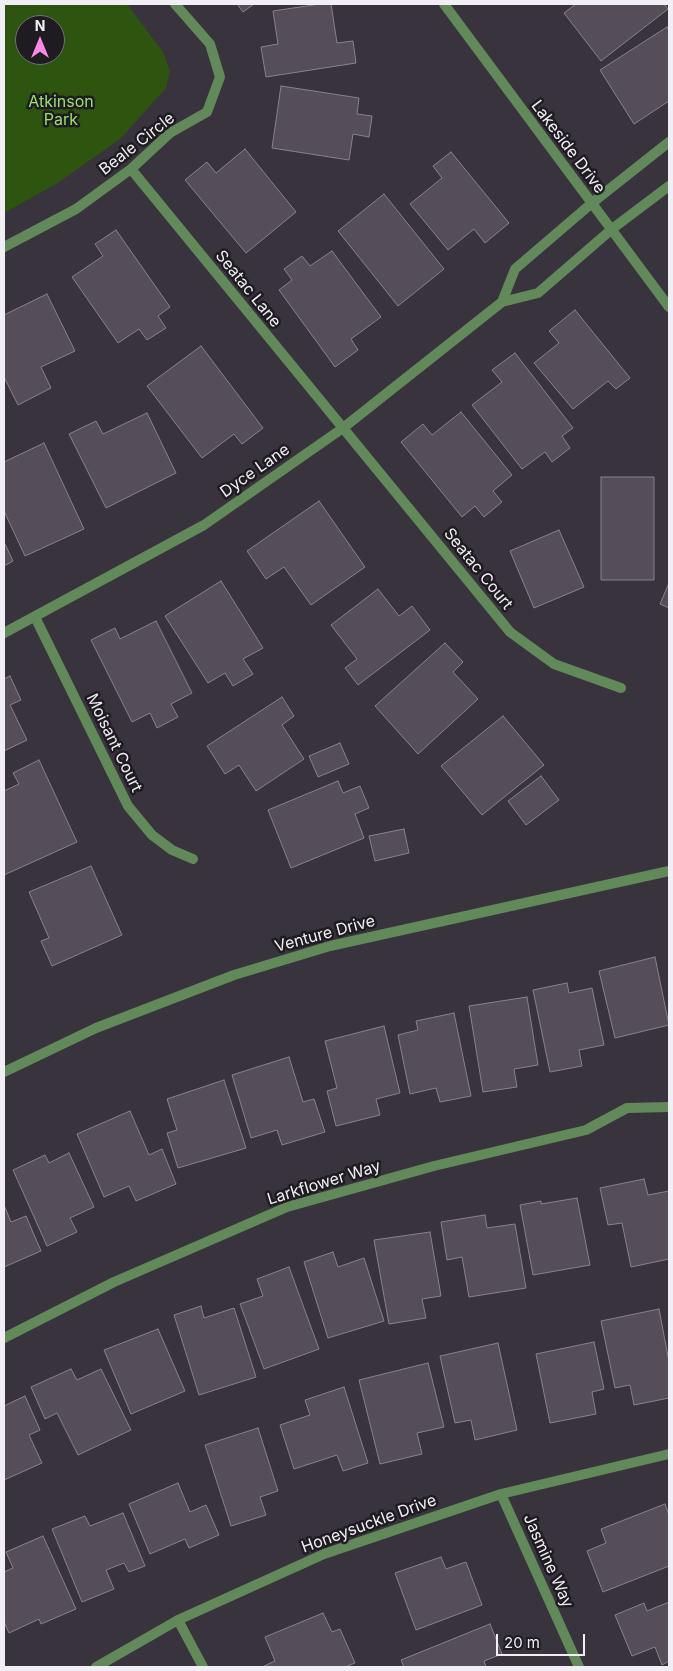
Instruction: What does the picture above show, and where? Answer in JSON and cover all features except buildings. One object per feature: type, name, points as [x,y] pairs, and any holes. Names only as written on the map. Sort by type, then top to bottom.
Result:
[{"type":"street","name":"Beale Circle","points":[[4,247],[76,208],[131,169],[170,133],[207,112],[220,77],[210,44],[175,4]]},
{"type":"street","name":"Lakeside Drive","points":[[444,4],[669,307]]},
{"type":"street","points":[[502,302],[515,269],[592,203],[669,142]]},
{"type":"street","name":"Seatac Lane","points":[[131,169],[343,428]]},
{"type":"street","name":"Dyce Lane","points":[[4,633],[204,525],[343,428],[502,302],[538,293],[612,229],[669,186]]},
{"type":"street","name":"Seatac Court","points":[[343,428],[510,632],[554,664],[621,688]]},
{"type":"street","name":"Moisant Court","points":[[35,617],[128,806],[152,835],[172,850],[192,859]]},
{"type":"street","name":"Venture Drive","points":[[4,1072],[96,1028],[234,974],[330,946],[669,871]]},
{"type":"street","name":"Larkflower Way","points":[[4,1338],[114,1282],[288,1207],[434,1166],[586,1130],[627,1108],[669,1107]]},
{"type":"street","name":"Honeysuckle Drive","points":[[96,1667],[178,1620],[324,1554],[501,1494],[669,1454]]},
{"type":"street","name":"Jasmine Way","points":[[501,1494],[580,1667]]},
{"type":"street","points":[[178,1620],[203,1667]]},
{"type":"green space","name":"Atkinson Park","points":[[4,4],[127,4],[163,52],[170,71],[166,88],[120,139],[56,184],[4,213]]}]
